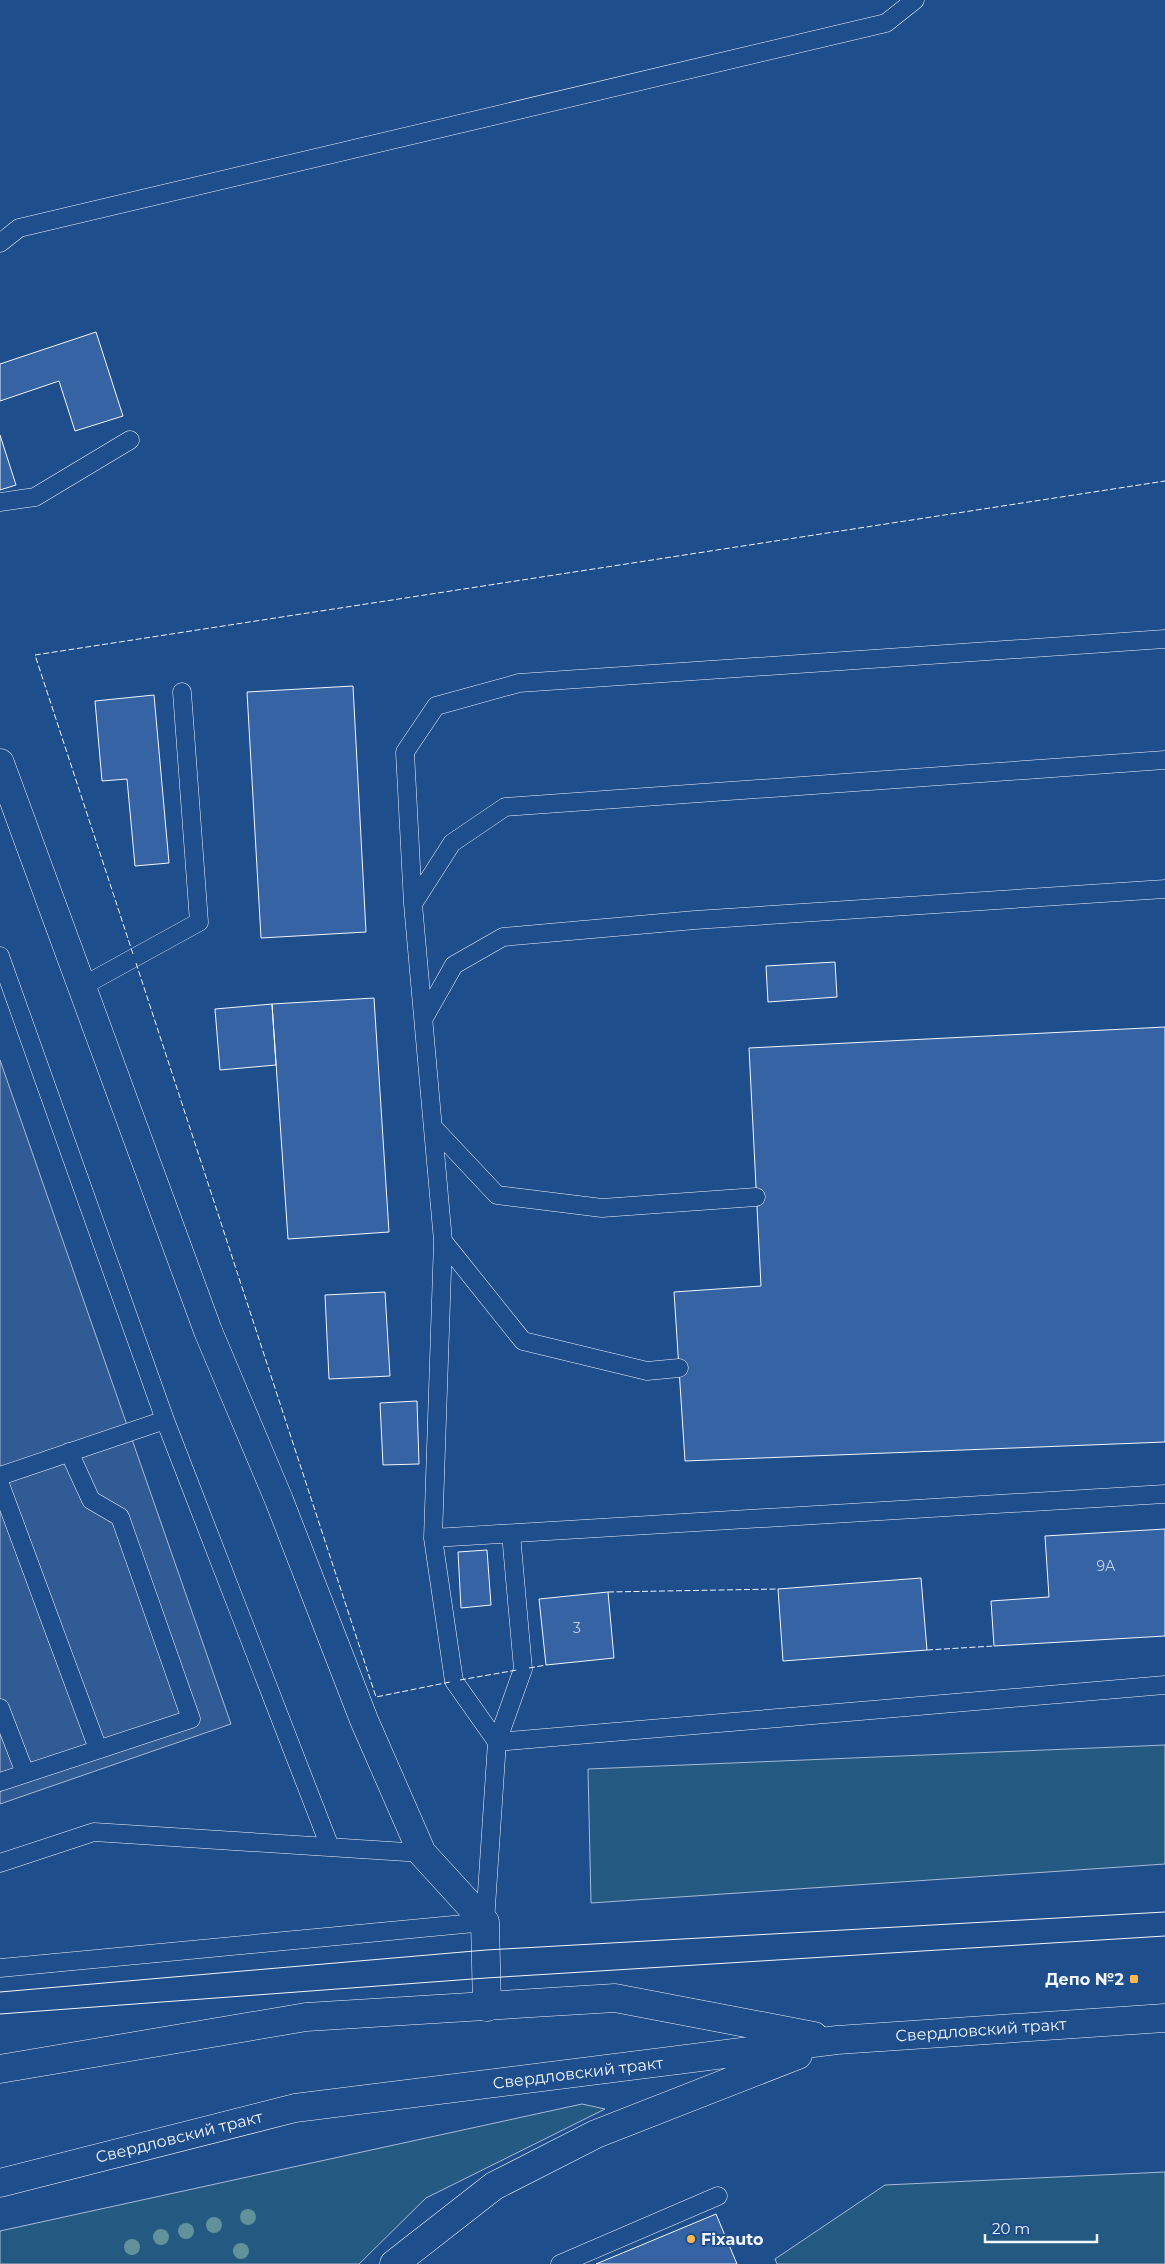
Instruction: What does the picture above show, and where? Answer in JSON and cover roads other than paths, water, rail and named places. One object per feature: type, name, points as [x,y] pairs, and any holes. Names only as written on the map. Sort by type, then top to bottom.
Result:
[{"type":"main road","points":[[0,764],[5,794],[81,987],[208,1331],[279,1500],[364,1720],[422,1853],[485,1922],[487,2007]]},
{"type":"main road","points":[[0,2069],[306,2017],[615,1998],[837,2040]]},
{"type":"main road","name":"Свердловский тракт","points":[[0,2183],[295,2108],[837,2040],[1165,2018]]},
{"type":"main road","points":[[394,2264],[494,2186],[596,2134],[837,2040]]},
{"type":"lane","points":[[0,243],[19,228],[886,23],[915,0]]},
{"type":"lane","points":[[0,502],[35,497],[130,440]]},
{"type":"lane","points":[[497,1742],[454,1681],[433,1538],[443,1241],[424,1018],[412,904],[405,752],[436,706],[518,683],[1165,639]]},
{"type":"lane","points":[[81,987],[199,922],[182,692]]},
{"type":"lane","points":[[412,904],[452,843],[505,807],[1165,760]]},
{"type":"lane","points":[[424,1018],[454,965],[503,937],[695,920],[1165,889]]},
{"type":"lane","points":[[0,956],[165,1420],[330,1847]]},
{"type":"lane","points":[[434,1127],[497,1195],[602,1208],[756,1197]]},
{"type":"lane","points":[[443,1241],[523,1341],[647,1371],[680,1368]]},
{"type":"lane","points":[[0,1476],[165,1420]]},
{"type":"lane","points":[[0,1782],[191,1719],[120,1517],[91,1500],[69,1452]]},
{"type":"lane","points":[[0,1484],[98,1749]]},
{"type":"lane","points":[[433,1538],[1165,1494]]},
{"type":"lane","points":[[0,1968],[485,1922],[497,1742],[523,1669],[511,1534]]},
{"type":"lane","points":[[497,1742],[1165,1685]]},
{"type":"lane","points":[[0,1708],[25,1773]]},
{"type":"lane","points":[[0,1863],[94,1832],[422,1853]]},
{"type":"lane","points":[[560,2264],[718,2196]]},
{"type":"tram line","points":[[0,1992],[486,1950],[1165,1912]]},
{"type":"tram line","points":[[0,2014],[486,1978],[1165,1936]]},
{"type":"place","name":"Депо №2","points":[[1134,1979]]},
{"type":"place","name":"Fixauto","points":[[691,2239]]}]
